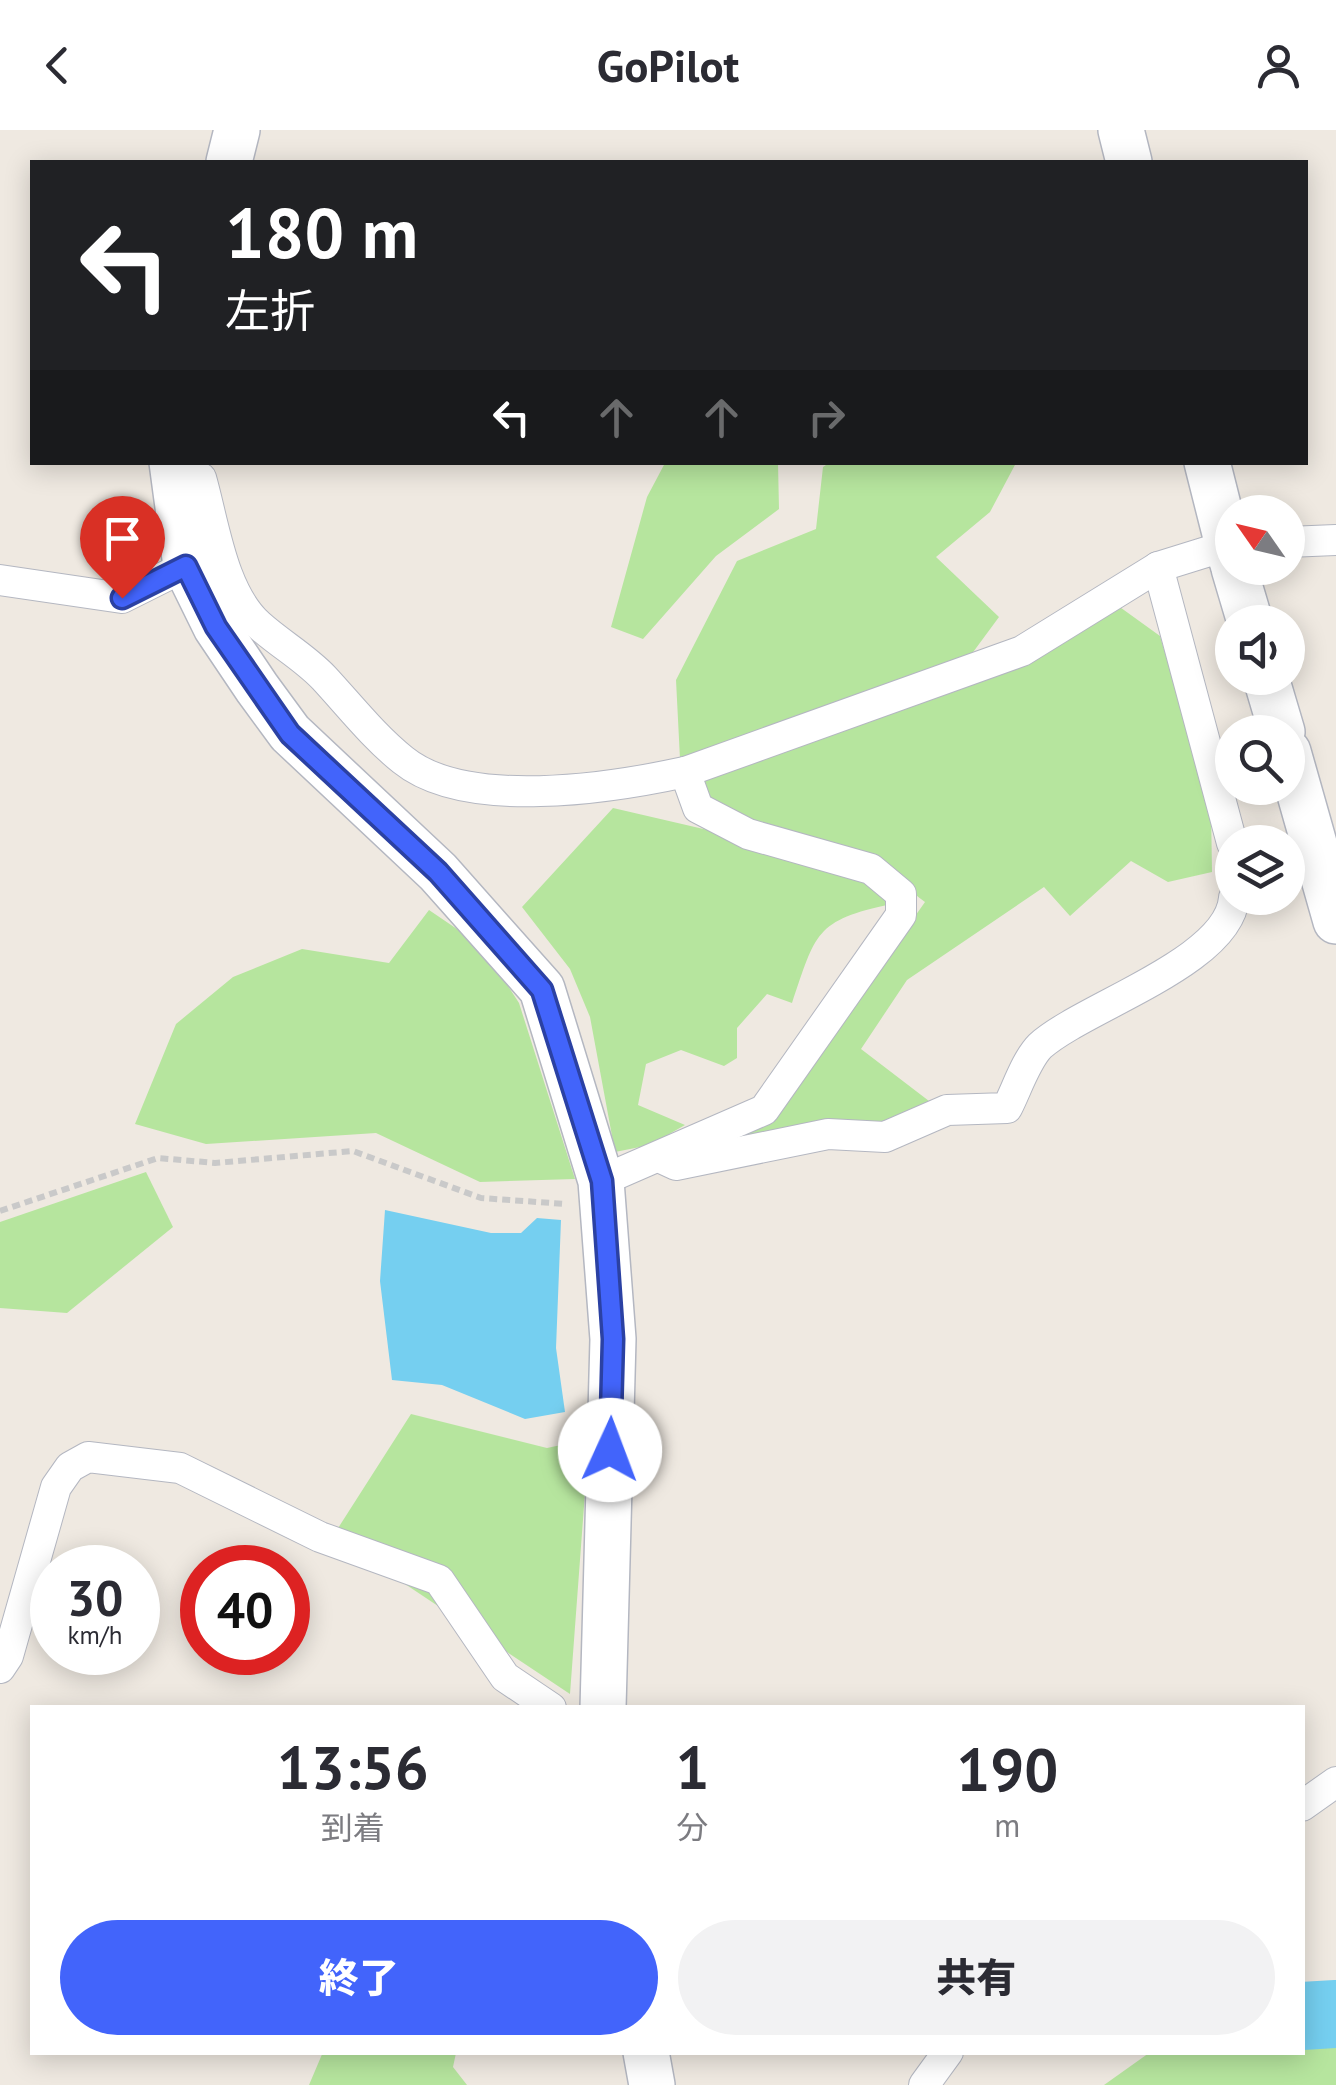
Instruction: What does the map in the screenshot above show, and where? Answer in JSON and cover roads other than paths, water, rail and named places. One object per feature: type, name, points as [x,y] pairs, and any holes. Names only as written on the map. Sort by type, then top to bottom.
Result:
[{"type":"street","points":[[230,160],[237,130]]},
{"type":"street","points":[[1120,130],[1128,160]]},
{"type":"street","points":[[1208,465],[1216,495]]},
{"type":"street","points":[[604,1705],[613,1339],[602,1181],[542,990],[438,872],[290,734],[216,627],[186,566],[172,469],[201,478],[232,583],[256,624],[303,656],[404,762],[445,780],[528,794],[635,783],[684,772],[1022,650],[1158,567],[1215,557]]},
{"type":"street","points":[[1305,541],[1336,540]]},
{"type":"street","points":[[0,580],[122,598],[186,566]]},
{"type":"street","points":[[1158,567],[1227,825]]},
{"type":"street","points":[[602,1181],[764,1110],[901,915],[901,894],[871,869],[748,834],[698,808],[684,772]]},
{"type":"street","points":[[1303,805],[1336,921]]},
{"type":"street","points":[[658,1156],[676,1166],[828,1134],[886,1137],[947,1110],[1007,1108],[1039,1047],[1116,1003],[1219,935],[1227,915]]},
{"type":"street","points":[[0,1668],[8,1656],[56,1487],[70,1467],[88,1457],[143,1460],[180,1468],[320,1537],[439,1580],[504,1677],[546,1705]]},
{"type":"street","points":[[1305,1804],[1336,1782]]},
{"type":"street","points":[[647,2055],[652,2085]]},
{"type":"street","points":[[924,2085],[946,2055]]},
{"type":"water","points":[[385,1210],[491,1233],[521,1233],[537,1218],[561,1220],[556,1348],[565,1412],[525,1419],[442,1385],[392,1380],[380,1281]]},
{"type":"waterway","points":[[1305,2016],[1336,2014]]}]
